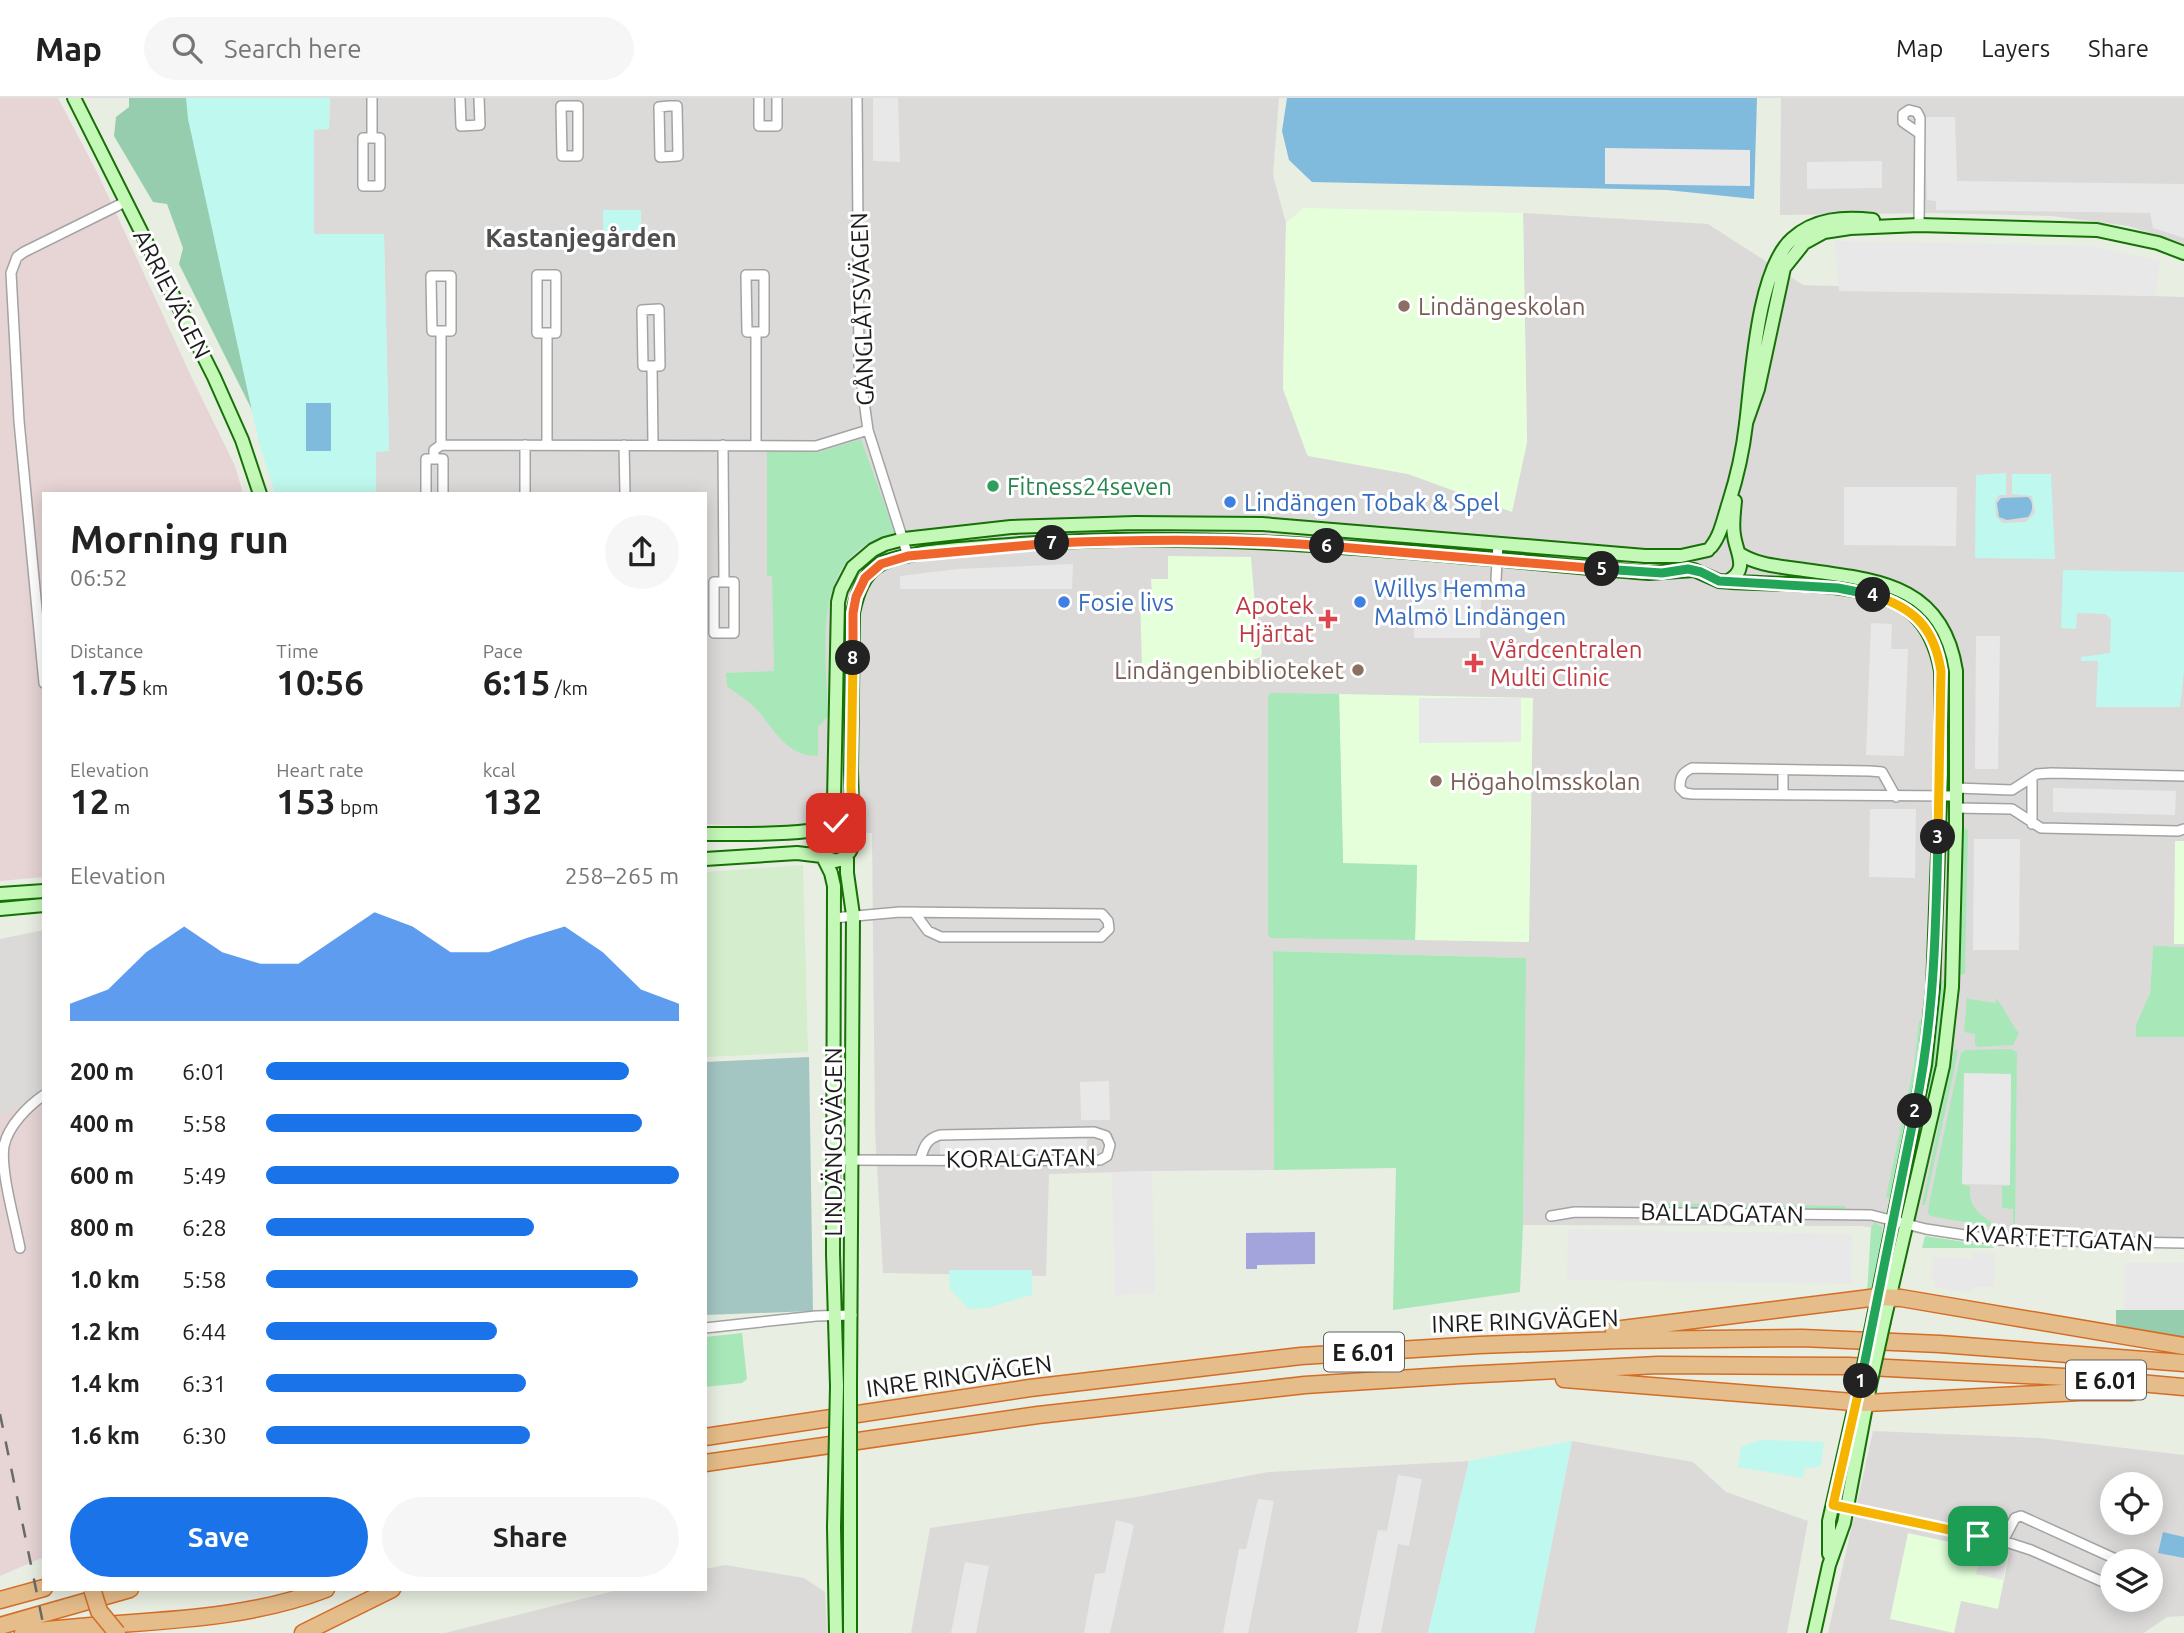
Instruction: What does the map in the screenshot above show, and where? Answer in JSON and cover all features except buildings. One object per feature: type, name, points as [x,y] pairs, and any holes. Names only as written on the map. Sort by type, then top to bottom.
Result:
[{"type":"highway","points":[[1479,1345],[1884,1297],[2184,1346]]},
{"type":"highway","name":"INRE RINGVÄGEN","points":[[707,1435],[1030,1388],[1274,1359],[1479,1345],[1619,1339],[1825,1338],[2184,1363]]},
{"type":"highway","name":"INRE RINGVÄGEN","points":[[707,1465],[734,1458],[1038,1415],[1306,1385],[1460,1375],[1658,1365],[1849,1366],[2084,1378],[2184,1387]]},
{"type":"highway","points":[[1460,1375],[1632,1383],[1861,1403],[2080,1392],[2184,1395]]},
{"type":"highway","points":[[2,1600],[42,1580]]},
{"type":"highway","points":[[2,1600],[42,1589]]},
{"type":"highway","points":[[93,1591],[99,1611],[117,1633]]},
{"type":"highway","points":[[0,1626],[123,1591]]},
{"type":"highway","points":[[23,1633],[92,1624],[180,1619],[236,1612],[290,1601],[320,1591]]},
{"type":"highway","points":[[303,1633],[388,1591]]},
{"type":"street","name":"ARRIEVÄGEN","points":[[74,98],[214,377],[242,440],[259,492]]},
{"type":"street","points":[[372,98],[372,138]]},
{"type":"street","points":[[460,98],[461,126],[480,125],[479,98]]},
{"type":"street","points":[[759,98],[759,126],[777,126],[777,98]]},
{"type":"street","name":"GÅNGLÅTSVÄGEN","points":[[858,98],[859,365],[868,430],[908,556]]},
{"type":"street","points":[[570,102],[578,106],[578,156],[562,156],[561,106],[570,102]]},
{"type":"street","points":[[668,102],[677,106],[678,156],[660,157],[659,107],[668,102]]},
{"type":"street","points":[[1919,133],[1919,225]]},
{"type":"street","points":[[363,138],[372,138],[380,138],[380,186],[363,186],[363,138]]},
{"type":"street","points":[[42,662],[19,421],[11,273],[17,257],[24,252],[125,202]]},
{"type":"street","points":[[1728,581],[1734,578],[1740,569],[1733,530],[1736,480],[1746,423],[1758,389],[1780,279],[1796,250],[1814,237],[1837,229],[1919,225],[2097,230],[2158,243],[2184,253]]},
{"type":"street","points":[[537,275],[556,275],[556,333],[547,333],[537,333],[537,275]]},
{"type":"street","points":[[746,275],[764,275],[764,332],[756,332],[747,332],[746,275]]},
{"type":"street","points":[[431,276],[451,276],[451,331],[441,331],[432,331],[431,276]]},
{"type":"street","points":[[660,309],[660,366],[652,366],[643,366],[642,310],[660,309]]},
{"type":"street","points":[[441,331],[441,445]]},
{"type":"street","points":[[756,332],[757,445]]},
{"type":"street","points":[[547,333],[547,445]]},
{"type":"street","points":[[652,366],[653,444]]},
{"type":"street","points":[[434,459],[434,450],[441,445],[816,446],[868,430]]},
{"type":"street","points":[[525,445],[525,492]]},
{"type":"street","points":[[624,445],[625,492]]},
{"type":"street","points":[[723,445],[724,582]]},
{"type":"street","points":[[426,492],[426,459],[443,459],[443,492]]},
{"type":"street","points":[[1736,480],[1721,528],[1705,565],[1709,576],[1715,580],[1838,588],[1868,594],[1903,607],[1922,623],[1935,645],[1941,671],[1940,796],[1932,999],[1925,1065],[1893,1221],[1879,1321],[1861,1403],[1829,1521],[1829,1564]]},
{"type":"street","name":"LINDÄNGSVÄGEN","points":[[850,1633],[851,1428],[836,1315],[833,879],[817,848],[816,839],[833,811],[836,614],[841,590],[853,567],[862,557],[885,544],[904,539],[1011,527],[1135,523],[1299,526],[1667,556],[1710,549]]},
{"type":"street","name":"LINDÄNGSVÄGEN","points":[[836,1633],[834,1527],[837,1430],[852,1315],[853,915],[846,873],[847,856],[853,848],[851,771],[855,605],[865,578],[881,564],[908,556],[1025,544],[1135,539],[1301,544],[1649,573],[1688,569],[1709,576]]},
{"type":"street","points":[[1496,580],[1497,543]]},
{"type":"street","points":[[1710,549],[1724,543],[1761,564],[1894,586],[1916,598],[1933,614],[1945,632],[1954,654],[1956,797],[1952,987],[1948,1027],[1943,1066],[1908,1225],[1884,1297]]},
{"type":"street","points":[[714,582],[724,582],[734,582],[734,633],[714,633],[714,582]]},
{"type":"street","points":[[1896,797],[1882,772],[1692,768],[1684,772],[1680,779],[1681,788],[1685,793],[1692,794],[1896,797],[1940,796],[1956,797],[2012,809],[2041,828],[2184,829]]},
{"type":"street","points":[[1783,771],[1783,795]]},
{"type":"street","points":[[1956,797],[2012,790],[2037,774],[2184,776]]},
{"type":"street","points":[[2032,778],[2032,824]]},
{"type":"street","points":[[2012,790],[2032,802]]},
{"type":"street","points":[[2012,809],[2032,802]]},
{"type":"street","points":[[707,834],[807,831],[832,823],[847,827],[853,838]]},
{"type":"street","points":[[707,859],[797,853],[836,861],[847,856]]},
{"type":"street","points":[[0,894],[42,891]]},
{"type":"street","points":[[0,909],[42,905]]},
{"type":"street","points":[[833,918],[914,912],[1102,914],[1108,921],[1109,929],[1101,937],[941,937],[928,930],[914,912]]},
{"type":"street","points":[[20,1248],[4,1170],[4,1144],[8,1133],[25,1111],[42,1097]]},
{"type":"street","name":"KORALGATAN","points":[[834,1160],[853,1160],[920,1160],[1100,1160],[1107,1156],[1110,1145],[1106,1136],[1094,1132],[940,1135],[931,1138],[925,1145],[920,1160]]},
{"type":"street","name":"BALLADGATAN","points":[[1552,1216],[1575,1212],[1871,1215],[1893,1221]]},
{"type":"street","name":"KVARTETTGATAN","points":[[1893,1221],[1997,1240],[2184,1243]]},
{"type":"street","points":[[707,1328],[852,1315]]},
{"type":"street","points":[[1814,1633],[1829,1564],[1844,1523],[1861,1403]]},
{"type":"street","points":[[1833,1505],[2003,1541],[2031,1550],[2100,1581]]},
{"type":"street","points":[[2003,1541],[2015,1518],[2021,1516],[2100,1552]]},
{"type":"shaded area","points":[[0,98],[58,98],[98,174],[235,466],[243,492],[42,492],[42,877],[0,881]]},
{"type":"shaded area","points":[[129,98],[223,98],[258,422],[179,264],[183,248],[167,204],[153,202],[114,136],[116,117],[129,107]]},
{"type":"shaded area","points":[[186,98],[330,98],[329,129],[314,130],[314,234],[384,234],[389,451],[376,452],[376,492],[275,492],[259,443],[188,119]]},
{"type":"shaded area","points":[[330,98],[1279,98],[1273,175],[1286,223],[1283,389],[1307,455],[1408,474],[1512,511],[1527,442],[1523,213],[1708,224],[1803,285],[2184,297],[2184,947],[2153,947],[2150,993],[2137,1037],[2184,1037],[2184,1242],[2010,1246],[1861,1226],[1523,1225],[1525,958],[1274,951],[1274,1170],[1049,1174],[1046,1276],[883,1273],[875,1132],[872,833],[707,824],[707,492],[376,492],[376,451],[389,450],[384,235],[314,234],[314,129],[329,129]]},
{"type":"shaded area","points":[[873,98],[898,98],[900,162],[873,161]]},
{"type":"shaded area","points":[[1287,98],[1757,98],[1754,199],[1667,190],[1312,182],[1289,160],[1282,131]]},
{"type":"shaded area","points":[[1781,98],[2184,98],[2184,244],[2128,226],[2052,216],[1933,213],[1780,215]]},
{"type":"shaded area","points":[[1924,117],[1955,117],[1957,181],[2184,184],[2184,238],[2153,228],[2150,213],[1936,210],[1936,201],[1927,200]]},
{"type":"shaded area","points":[[1605,148],[1750,150],[1750,186],[1605,184]]},
{"type":"shaded area","points":[[1882,161],[1882,188],[1807,189],[1807,162]]},
{"type":"shaded area","name":"Lindängeskolan","points":[[1304,208],[1523,213],[1527,442],[1512,512],[1408,474],[1308,456],[1283,389],[1286,223]]},
{"type":"shaded area","points":[[603,210],[641,210],[641,234],[603,234]]},
{"type":"shaded area","points":[[1835,241],[2093,246],[2160,261],[2156,296],[1839,291]]},
{"type":"shaded area","points":[[434,278],[448,278],[449,329],[434,329]]},
{"type":"shaded area","points":[[540,278],[553,278],[553,329],[540,329]]},
{"type":"shaded area","points":[[306,403],[331,403],[331,451],[306,451]]},
{"type":"shaded area","points":[[861,439],[895,533],[861,548],[846,563],[835,581],[826,625],[828,716],[818,727],[818,756],[806,755],[787,745],[750,703],[727,686],[726,673],[774,671],[772,576],[767,576],[767,451],[819,452]]},
{"type":"shaded area","points":[[2006,473],[2006,495],[1999,495],[1995,501],[1996,517],[2003,523],[2026,522],[2035,513],[2032,496],[2012,494],[2012,474],[2051,474],[2055,559],[1975,558],[1976,475]]},
{"type":"shaded area","points":[[1844,487],[1957,487],[1956,546],[1844,545]]},
{"type":"shaded area","points":[[2028,497],[2032,507],[2028,517],[2007,520],[1999,517],[1997,503],[2001,498]]},
{"type":"shaded area","points":[[1168,556],[1251,557],[1258,641],[1262,650],[1261,657],[1252,660],[1252,679],[1151,680],[1142,669],[1140,595],[1152,594],[1151,579],[1168,579]]},
{"type":"shaded area","points":[[1073,564],[1072,589],[900,589],[900,576],[958,569]]},
{"type":"shaded area","points":[[2063,570],[2184,572],[2184,671],[2180,707],[2096,707],[2098,661],[2081,661],[2081,657],[2110,653],[2111,619],[2105,614],[2077,613],[2076,629],[2061,628]]},
{"type":"shaded area","points":[[1414,593],[1481,594],[1480,638],[1414,638]]},
{"type":"shaded area","points":[[1871,623],[1892,624],[1891,649],[1908,649],[1904,756],[1866,755]]},
{"type":"shaded area","points":[[1976,636],[2000,636],[1998,769],[1975,769]]},
{"type":"shaded area","points":[[1270,693],[1339,694],[1343,863],[1417,865],[1415,940],[1271,938],[1268,935]]},
{"type":"shaded area","name":"Högaholmsskolan","points":[[1339,694],[1533,698],[1529,942],[1415,940],[1417,866],[1343,864]]},
{"type":"shaded area","points":[[1419,698],[1521,698],[1521,742],[1419,743]]},
{"type":"shaded area","points":[[2053,788],[2176,791],[2175,815],[2053,812]]},
{"type":"shaded area","points":[[1870,809],[1916,809],[1915,878],[1869,877]]},
{"type":"shaded area","points":[[1963,828],[1968,830],[1965,974],[1960,974]]},
{"type":"shaded area","points":[[1974,839],[2020,839],[2019,950],[1973,950]]},
{"type":"shaded area","points":[[2175,841],[2184,841],[2184,944],[2174,944]]},
{"type":"shaded area","points":[[803,865],[808,1052],[707,1057],[707,872]]},
{"type":"shaded area","points":[[42,930],[42,1097],[0,1115],[0,939]]},
{"type":"shaded area","points":[[2153,946],[2184,947],[2184,1037],[2136,1037],[2136,1025],[2150,993]]},
{"type":"shaded area","points":[[1273,951],[1526,958],[1520,1292],[1393,1310],[1396,1168],[1274,1170]]},
{"type":"shaded area","points":[[1941,980],[1947,981],[1938,1066],[1909,1203],[1902,1202],[1931,1068]]},
{"type":"shaded area","points":[[1967,997],[1996,1003],[1996,998],[2019,1033],[2013,1045],[1978,1047],[1975,1044],[1975,1034],[1964,1032]]},
{"type":"shaded area","points":[[1919,1021],[1925,1021],[1915,1084],[1890,1198],[1886,1197],[1914,1065]]},
{"type":"shaded area","points":[[2011,1049],[2017,1052],[2015,1224],[2013,1209],[2002,1208],[2002,1186],[2009,1186],[2011,1076],[1965,1075],[1963,1185],[1970,1186],[1972,1203],[1977,1211],[1991,1222],[1991,1227],[1930,1216],[1929,1204],[1961,1053],[1965,1050]]},
{"type":"shaded area","points":[[1954,1050],[1958,1050],[1954,1071],[1925,1205],[1922,1205]]},
{"type":"shaded area","points":[[809,1057],[813,1311],[707,1315],[707,1062]]},
{"type":"shaded area","points":[[1964,1073],[2011,1074],[2010,1185],[1962,1184]]},
{"type":"shaded area","points":[[1109,1081],[1110,1120],[1081,1120],[1080,1082]]},
{"type":"shaded area","points":[[42,1097],[42,1558],[0,1576],[0,1115]]},
{"type":"shaded area","points":[[1087,1139],[1087,1154],[940,1155],[940,1140]]},
{"type":"shaded area","points":[[1152,1171],[1155,1294],[1115,1295],[1112,1172]]},
{"type":"shaded area","points":[[1659,1203],[1846,1206],[1845,1209],[1659,1207]]},
{"type":"shaded area","points":[[1874,1222],[1882,1227],[1882,1252],[1875,1282],[1867,1294],[1871,1228]]},
{"type":"shaded area","points":[[1568,1229],[1852,1234],[1851,1284],[1567,1280]]},
{"type":"shaded area","points":[[1315,1232],[1315,1264],[1257,1265],[1257,1269],[1246,1269],[1246,1233]]},
{"type":"shaded area","points":[[1925,1236],[1992,1246],[1994,1248],[1922,1248]]},
{"type":"shaded area","points":[[1973,1252],[1995,1253],[1994,1287],[1972,1287],[1971,1293],[1934,1287],[1935,1280],[1931,1279],[1933,1257],[1973,1259]]},
{"type":"shaded area","points":[[2124,1263],[2184,1263],[2184,1310],[2124,1310]]},
{"type":"shaded area","points":[[949,1270],[1032,1270],[1032,1295],[987,1308],[969,1309],[950,1289]]},
{"type":"shaded area","points":[[2116,1310],[2184,1310],[2184,1341],[2116,1329]]},
{"type":"shaded area","points":[[742,1333],[747,1379],[742,1383],[707,1387],[707,1337]]},
{"type":"shaded area","points":[[1873,1431],[2040,1438],[2184,1455],[2184,1616],[2167,1617],[2144,1633],[1828,1633]]},
{"type":"shaded area","points":[[1760,1440],[1824,1442],[1821,1465],[1805,1467],[1803,1478],[1738,1467],[1741,1447]]},
{"type":"shaded area","points":[[1572,1441],[1693,1462],[1726,1492],[1808,1521],[1787,1633],[1534,1633]]},
{"type":"shaded area","points":[[1572,1441],[1534,1633],[1428,1633],[1469,1461]]},
{"type":"shaded area","points":[[1469,1461],[1428,1633],[911,1633],[930,1528],[1137,1497],[1268,1472]]},
{"type":"shaded area","points":[[1398,1475],[1422,1479],[1409,1546],[1398,1544],[1381,1633],[1357,1633],[1378,1530],[1387,1531]]},
{"type":"shaded area","points":[[1258,1499],[1274,1501],[1248,1633],[1223,1633],[1239,1549],[1246,1549]]},
{"type":"shaded area","points":[[1116,1520],[1134,1525],[1110,1633],[1084,1633],[1095,1574],[1105,1573]]},
{"type":"shaded area","points":[[2163,1532],[2184,1537],[2184,1558],[2163,1554],[2163,1549],[2159,1549]]},
{"type":"shaded area","points":[[1908,1533],[2009,1555],[1998,1609],[1961,1601],[1954,1633],[1890,1619]]},
{"type":"shaded area","points":[[1981,1550],[2008,1556],[2003,1580],[1976,1574]]},
{"type":"shaded area","points":[[965,1562],[989,1566],[976,1633],[951,1633]]},
{"type":"shaded area","points":[[725,1565],[804,1578],[825,1592],[827,1633],[445,1633],[614,1591],[707,1591],[707,1569]]},
{"type":"railway","points":[[0,1414],[45,1633]]},
{"type":"place","name":"Lindängeskolan","points":[[1404,306]]},
{"type":"place","name":"Fitness24seven","points":[[993,486]]},
{"type":"place","name":"Lindängen Tobak & Spel","points":[[1230,502]]},
{"type":"place","name":"Fosie livs","points":[[1064,602]]},
{"type":"place","name":"Willys Hemma Malmö Lindängen","points":[[1360,602]]},
{"type":"place","name":"Apotek Hjärtat","points":[[1328,619]]},
{"type":"place","name":"Vårdcentralen Multi Clinic","points":[[1474,663]]},
{"type":"place","name":"Lindängenbiblioteket","points":[[1358,670]]},
{"type":"place","name":"Högaholmsskolan","points":[[1436,781]]},
{"type":"district","name":"Kastanjegården","points":[[581,237]]},
{"type":"route","points":[[836,823],[847,827],[853,838],[851,744],[853,613],[856,597],[865,578],[873,570],[881,564],[908,556],[1025,544],[1135,539],[1258,541],[1649,573],[1688,569],[1719,581],[1838,588],[1873,595],[1903,607],[1922,623],[1928,632],[1939,657],[1941,671],[1941,775],[1933,988],[1925,1065],[1833,1505],[1978,1536]]}]
